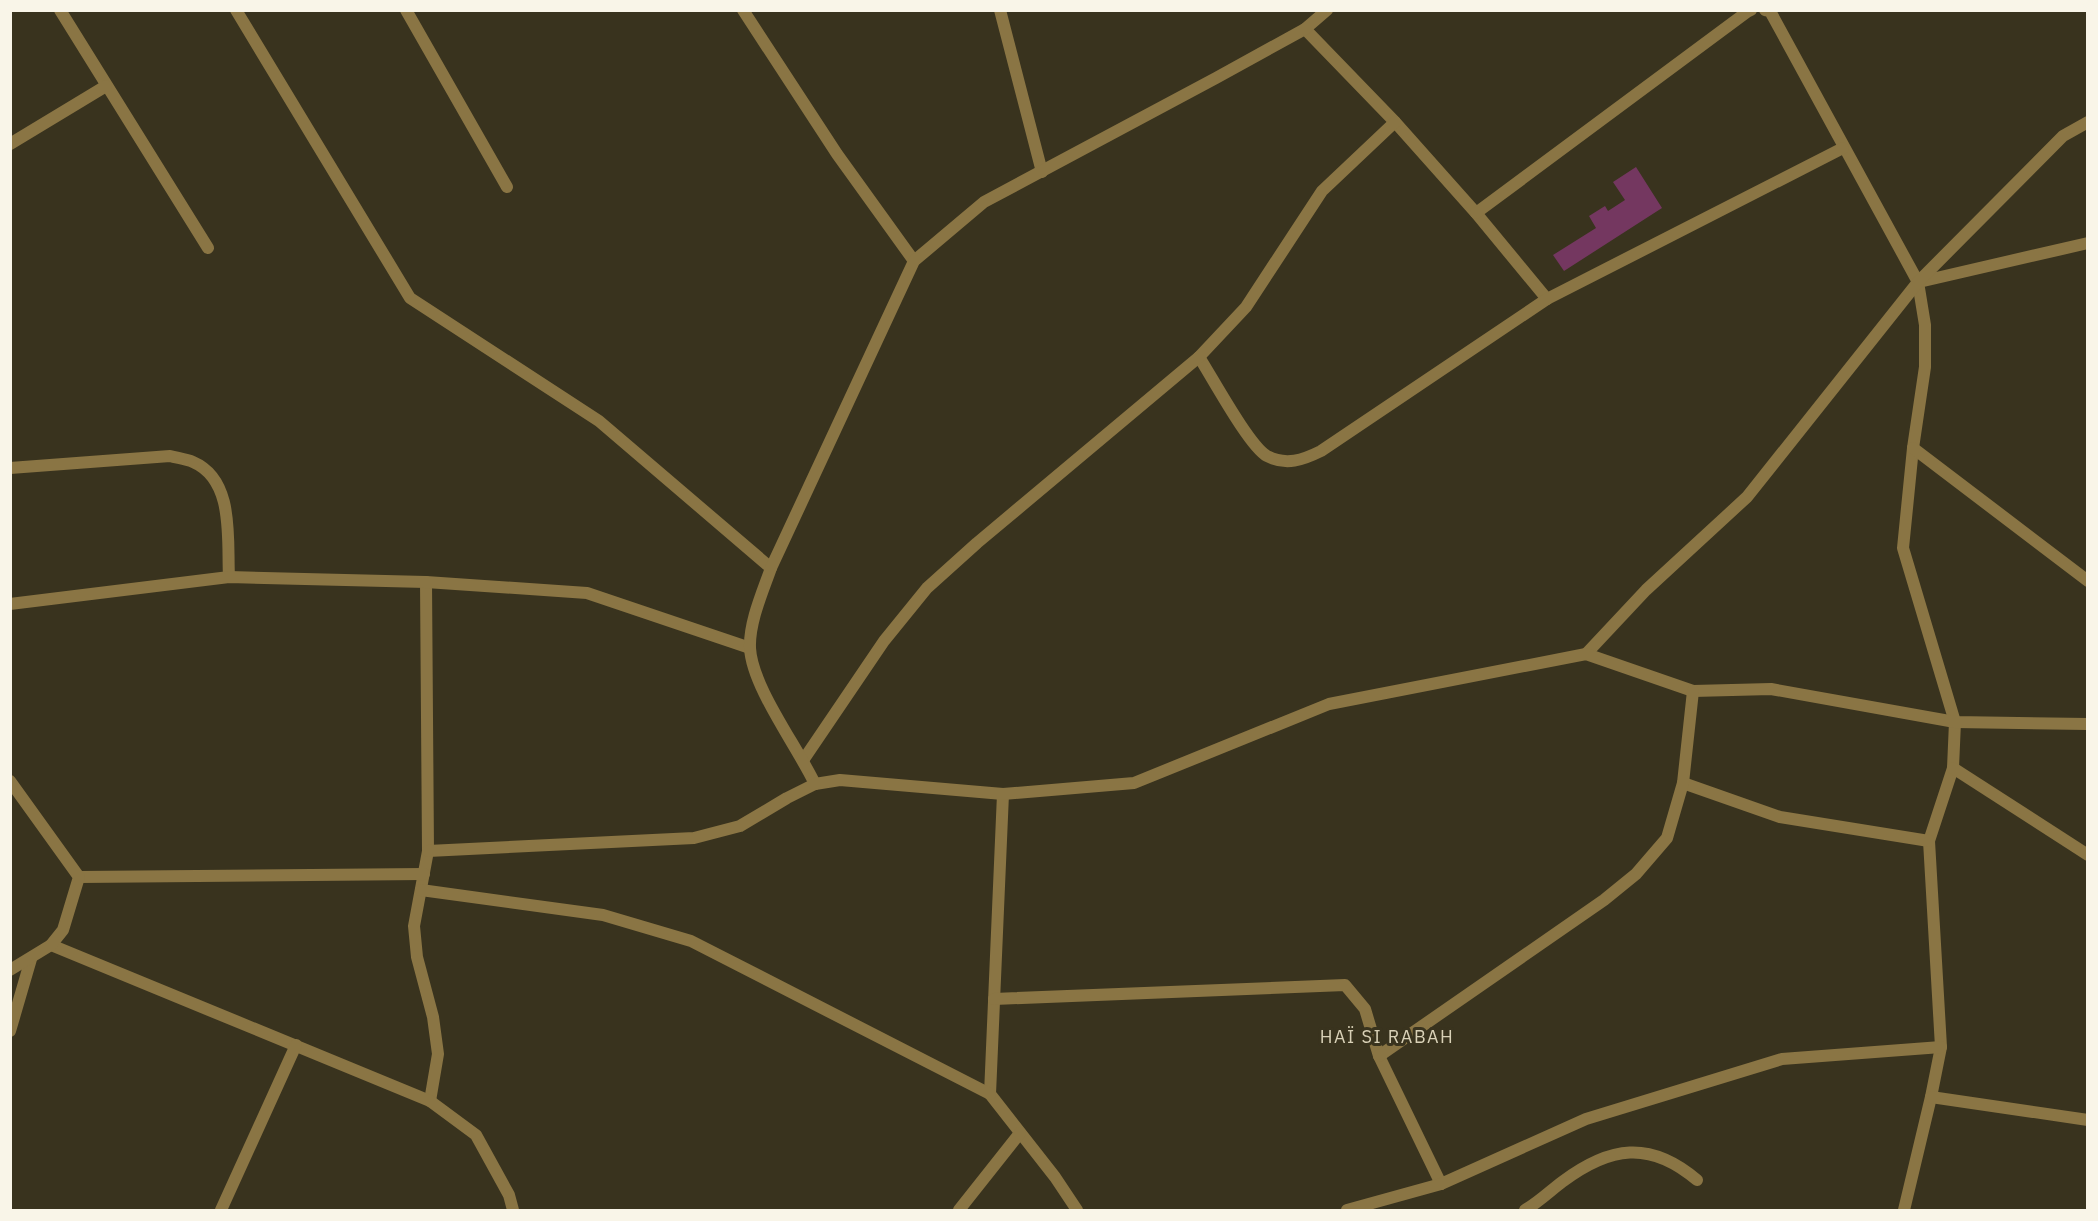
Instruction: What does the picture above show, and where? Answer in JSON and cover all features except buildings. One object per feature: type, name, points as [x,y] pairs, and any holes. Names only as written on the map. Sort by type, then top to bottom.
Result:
[{"type":"street","points":[[60,10],[208,248]]},
{"type":"street","points":[[236,10],[410,298],[599,420],[771,568]]},
{"type":"street","points":[[406,10],[507,187]]},
{"type":"street","points":[[742,10],[837,154],[915,261]]},
{"type":"street","points":[[1000,10],[1042,172]]},
{"type":"street","points":[[815,784],[804,759],[760,686],[750,648],[756,613],[771,568],[915,261],[984,202],[1305,29],[1327,10]]},
{"type":"street","points":[[1476,213],[1751,10]]},
{"type":"street","points":[[1766,10],[1770,12],[1918,282],[1925,325],[1925,368],[1913,448],[1903,548],[1955,722],[1953,768],[1929,841],[1941,1047],[1904,1210]]},
{"type":"street","points":[[1305,29],[1395,122],[1476,213],[1547,299]]},
{"type":"street","points":[[10,144],[106,86]]},
{"type":"street","points":[[804,759],[884,641],[927,588],[995,527],[1199,357],[1246,307],[1322,192],[1395,122]]},
{"type":"street","points":[[1586,654],[1646,590],[1747,497],[1918,282],[2063,136],[2088,122]]},
{"type":"street","points":[[1199,357],[1253,442],[1267,456],[1284,462],[1303,460],[1320,452],[1547,299],[1843,148]]},
{"type":"street","points":[[1918,282],[2088,243]]},
{"type":"street","points":[[1913,448],[2088,581]]},
{"type":"street","points":[[10,468],[170,456],[194,462],[213,477],[223,496],[229,578]]},
{"type":"street","points":[[10,604],[229,578],[426,582],[588,593],[750,648]]},
{"type":"street","points":[[426,582],[428,851],[414,926],[417,957],[433,1017],[438,1054],[430,1101]]},
{"type":"street","points":[[428,851],[694,838],[740,826],[815,784],[840,780],[1003,794],[1134,783],[1329,704],[1586,654],[1693,691],[1771,689],[1955,722],[2088,724]]},
{"type":"street","points":[[1379,1056],[1604,900],[1636,874],[1667,837],[1683,783],[1693,691]]},
{"type":"street","points":[[1953,768],[2088,855]]},
{"type":"street","points":[[10,781],[79,877]]},
{"type":"street","points":[[1683,783],[1780,817],[1929,841]]},
{"type":"street","points":[[990,1094],[1003,794]]},
{"type":"street","points":[[79,877],[424,874]]},
{"type":"street","points":[[10,970],[51,945],[63,930],[79,877]]},
{"type":"street","points":[[421,890],[603,915],[691,941],[990,1094],[1055,1177],[1077,1210]]},
{"type":"street","points":[[51,945],[430,1101],[476,1135],[509,1195],[513,1210]]},
{"type":"street","points":[[10,1031],[31,959]]},
{"type":"street","points":[[994,999],[1345,985],[1365,1009],[1379,1056],[1441,1184]]},
{"type":"street","points":[[221,1210],[296,1045]]},
{"type":"street","points":[[1347,1210],[1441,1184],[1586,1119],[1782,1059],[1941,1047]]},
{"type":"street","points":[[1931,1097],[2088,1120]]},
{"type":"street","points":[[959,1210],[1020,1133]]},
{"type":"street","points":[[1525,1210],[1598,1159],[1624,1153],[1644,1152],[1660,1155],[1683,1167],[1697,1180]]},
{"type":"district","name":"HAÏ SI RABAH","points":[[1387,1036]]}]
